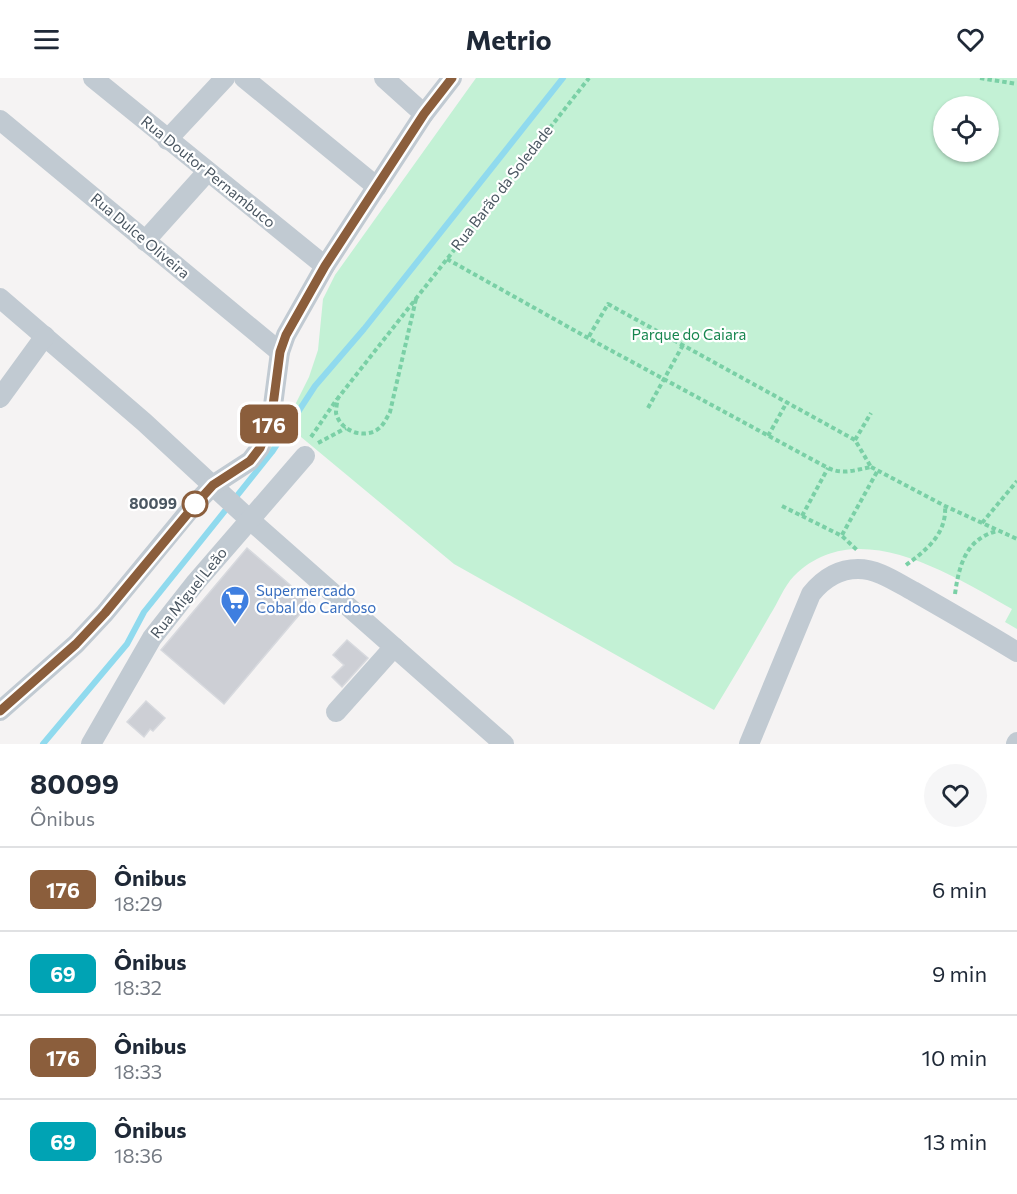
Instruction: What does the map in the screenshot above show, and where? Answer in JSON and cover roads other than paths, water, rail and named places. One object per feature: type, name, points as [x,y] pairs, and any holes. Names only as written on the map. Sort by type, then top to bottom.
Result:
[{"type":"street","name":"Rua Doutor Pernambuco","points":[[93,78],[325,266]]},
{"type":"street","points":[[167,140],[225,78]]},
{"type":"street","points":[[244,78],[377,187]]},
{"type":"street","points":[[384,78],[424,114]]},
{"type":"street","points":[[0,711],[76,644],[105,613],[194,506],[243,466],[260,448],[272,413],[280,352],[286,335],[325,266],[424,114],[452,78]]},
{"type":"street","name":"Rua Dulce Oliveira","points":[[0,120],[280,352]]},
{"type":"street","points":[[145,241],[207,172]]},
{"type":"street","points":[[0,298],[504,744]]},
{"type":"street","points":[[0,398],[45,336]]},
{"type":"street","name":"Rua Miguel Leão","points":[[101,740],[152,639],[246,517],[305,456]]},
{"type":"street","points":[[749,744],[811,594],[829,577],[843,570],[860,569],[877,572],[953,613],[1017,652]]},
{"type":"street","points":[[336,712],[394,647]]},
{"type":"waterway","points":[[43,744],[127,644],[144,612],[272,452],[315,386],[364,329],[563,78]]},
{"type":"place","name":"80099","points":[[195,504]]},
{"type":"place","name":"Supermercado Cobal do Cardoso","points":[[235,626]]},
{"type":"park label","name":"Parque do Caiara","points":[[689,335]]}]
